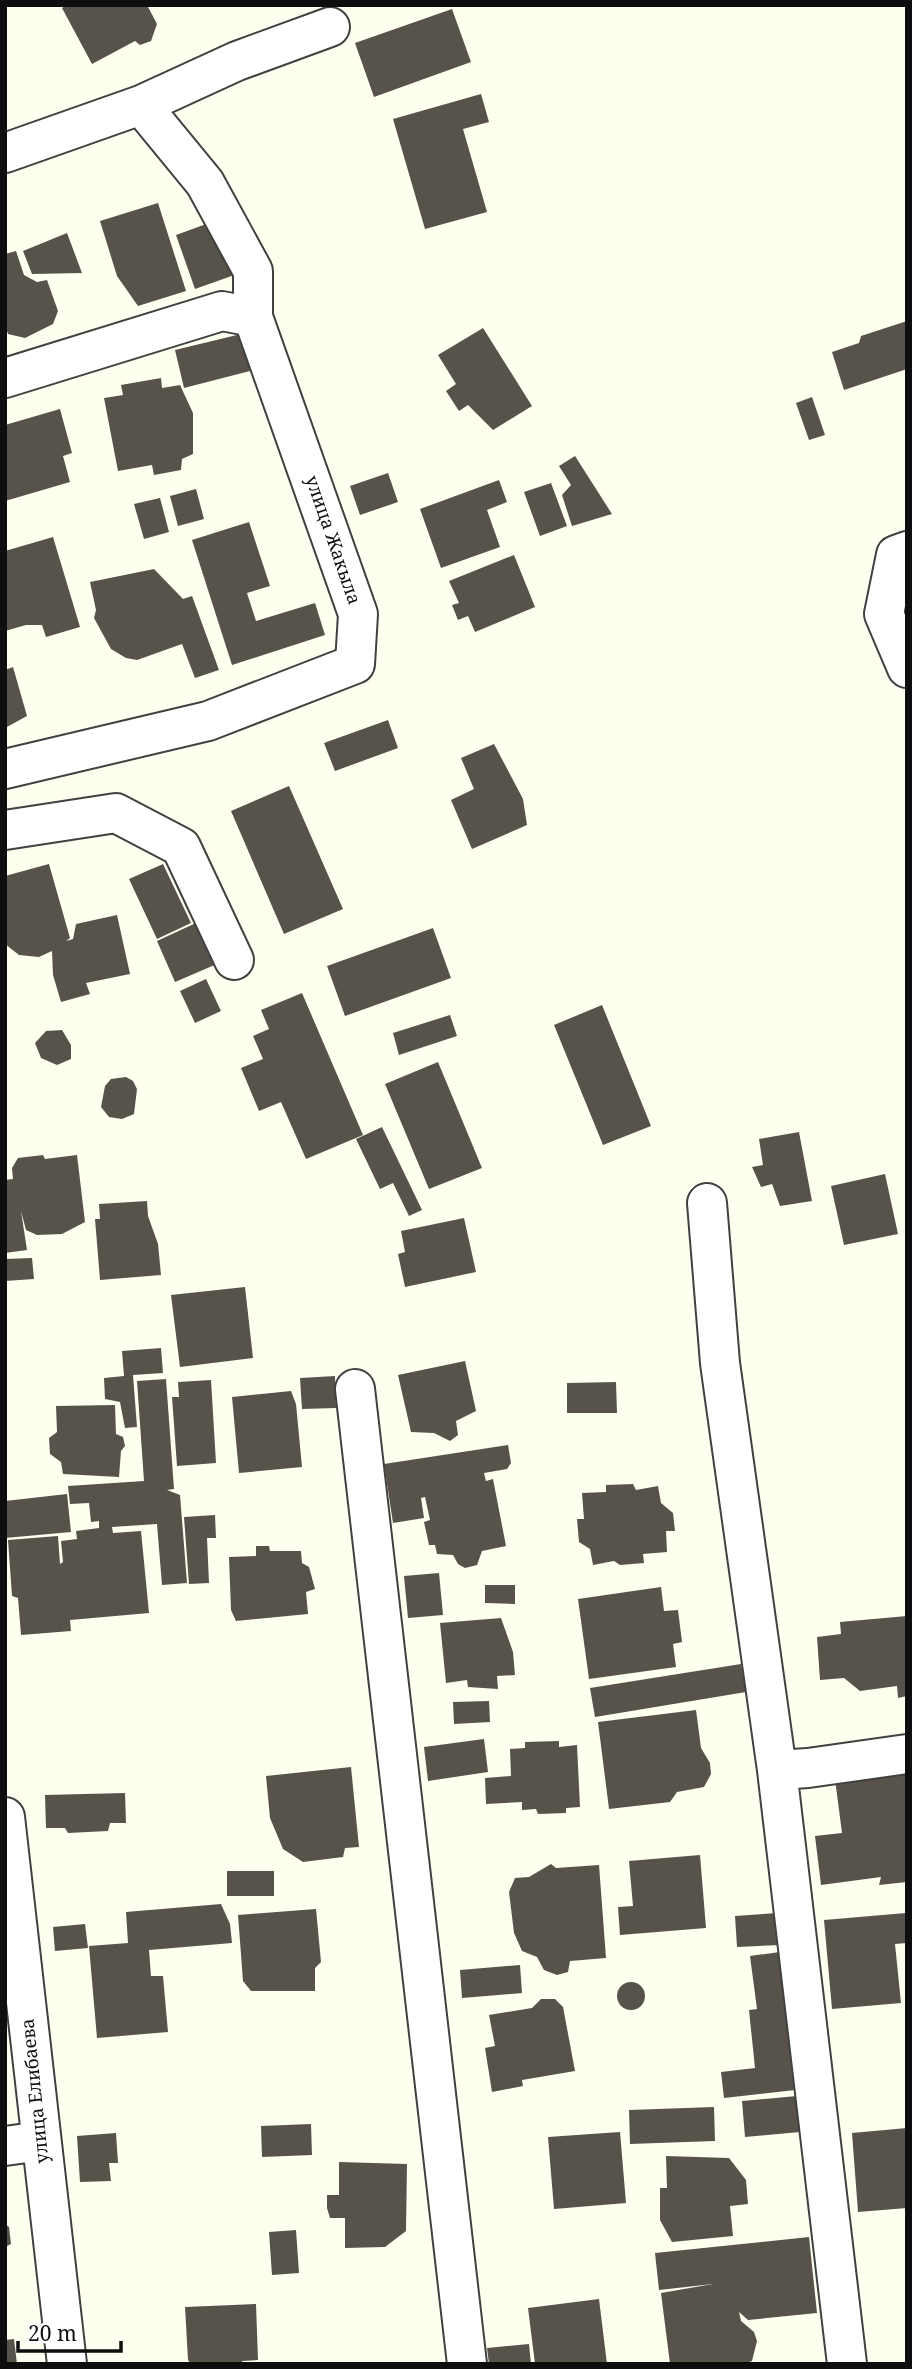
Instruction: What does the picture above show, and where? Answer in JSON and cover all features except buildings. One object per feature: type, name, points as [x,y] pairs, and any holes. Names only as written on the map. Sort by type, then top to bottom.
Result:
[{"type":"street","points":[[5,153],[141,105],[237,61],[330,27]]},
{"type":"street","points":[[5,378],[222,311],[253,317],[253,271],[205,183],[141,105]]},
{"type":"street","name":"улица Жакыла","points":[[5,769],[208,722],[355,664],[358,614],[253,317]]},
{"type":"street","points":[[907,551],[897,555],[884,614],[907,668]]},
{"type":"street","points":[[5,830],[116,813],[181,847],[234,960]]},
{"type":"street","points":[[707,1203],[720,1363],[777,1770],[848,2364]]},
{"type":"street","points":[[355,1389],[467,2364]]},
{"type":"street","points":[[777,1770],[907,1754]]},
{"type":"street","name":"улица Елибаева","points":[[5,1817],[23,2143],[67,2364]]}]
